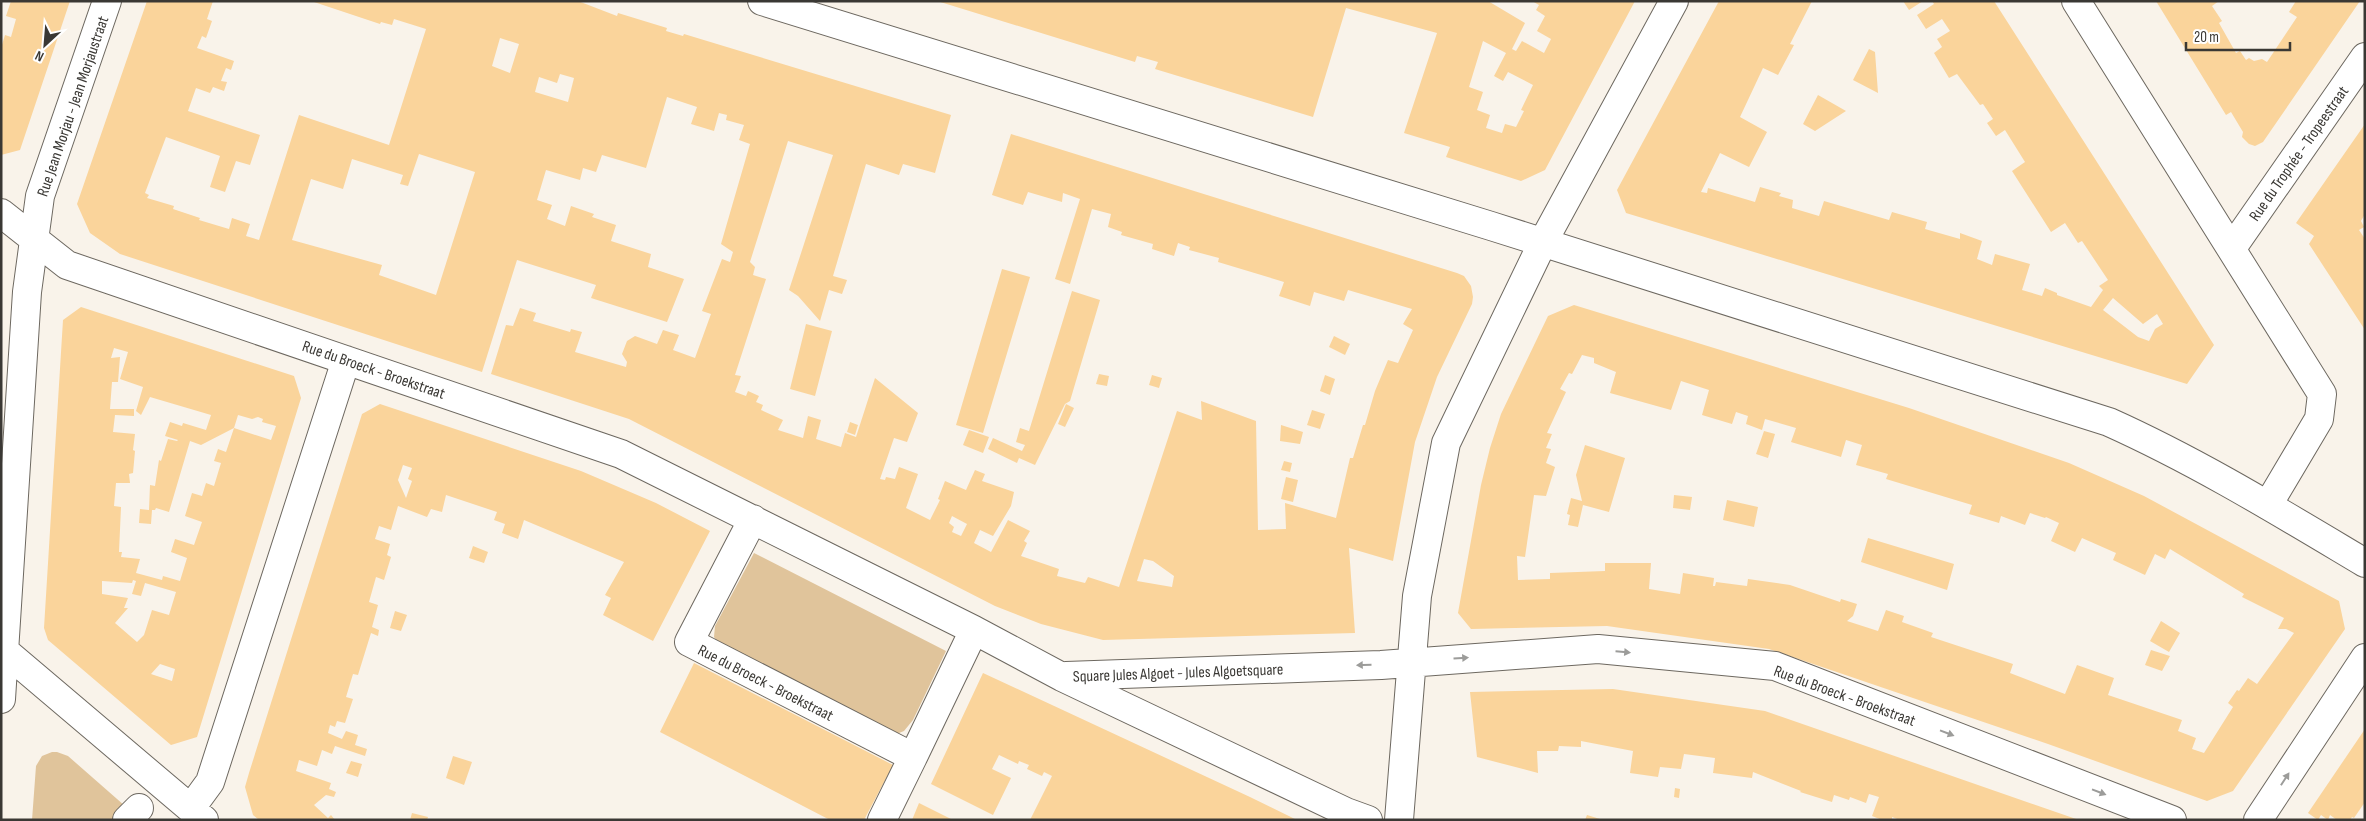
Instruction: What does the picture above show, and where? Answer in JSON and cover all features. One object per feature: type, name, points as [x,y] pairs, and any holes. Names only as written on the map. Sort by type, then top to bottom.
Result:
[{"type":"street","name":"Rue Jean Morjau - Jean Morjaustraat","points":[[1,699],[2,649],[27,292],[40,196],[107,1]]},
{"type":"street","points":[[762,1],[1542,242],[2109,422],[2159,444],[2268,505],[2365,563]]},
{"type":"street","points":[[1400,820],[1417,596],[1446,443],[1542,242],[1674,1]]},
{"type":"street","points":[[2076,1],[2322,394],[2318,419],[2268,505]]},
{"type":"street","name":"Rue du Trophée - Tropeestraat","points":[[2232,248],[2365,57]]},
{"type":"street","name":"Rue du Broeck - Broekstraat","points":[[1,213],[67,265],[621,454],[974,630],[1062,676]]},
{"type":"street","points":[[2,649],[198,814],[346,360]]},
{"type":"street","name":"Rue du Broeck - Broekstraat","points":[[753,519],[689,642],[913,757]]},
{"type":"street","points":[[882,820],[974,630]]},
{"type":"street","name":"Rue du Broeck - Broekstraat","points":[[1412,662],[1598,650],[1775,666],[2172,820]]},
{"type":"street","points":[[2258,820],[2365,658]]},
{"type":"street","name":"Square Jules Algoet - Jules Algoetsquare","points":[[1062,676],[1412,662]]},
{"type":"street","name":"Square Jules Algoet - Jules Algoetsquare","points":[[1062,676],[1353,817]]},
{"type":"shaded area","points":[[754,553],[946,651],[913,720],[904,731],[894,735],[723,650],[714,637],[715,626]]},
{"type":"shaded area","points":[[52,752],[68,756],[141,820],[32,820],[36,766],[42,756]]},
{"type":"building","points":[[11,1],[70,1],[20,150],[1,155],[1,48],[5,35],[11,37],[16,19],[6,16]]},
{"type":"building","points":[[147,1],[213,1],[207,19],[212,21],[206,38],[202,36],[197,48],[234,61],[231,70],[226,68],[221,81],[227,82],[224,91],[213,87],[210,93],[196,88],[188,111],[260,135],[250,165],[236,161],[225,192],[210,187],[220,156],[166,137],[145,193],[149,195],[147,198],[174,206],[173,209],[200,218],[199,220],[229,229],[232,218],[250,224],[246,236],[259,240],[299,115],[389,145],[426,29],[394,19],[392,25],[381,22],[380,24],[311,1],[578,1],[617,16],[618,13],[667,28],[666,31],[683,36],[684,34],[951,115],[935,173],[903,164],[899,175],[866,164],[833,276],[847,280],[842,294],[829,290],[820,321],[798,296],[789,290],[833,155],[788,141],[750,262],[755,267],[753,275],[766,279],[735,375],[741,376],[735,392],[746,396],[748,391],[759,396],[756,402],[763,405],[761,410],[783,420],[778,430],[803,438],[808,416],[821,420],[816,439],[841,447],[845,433],[856,437],[875,378],[918,413],[907,442],[894,438],[880,479],[885,480],[886,477],[895,479],[899,467],[918,474],[906,508],[930,520],[940,500],[938,499],[945,481],[966,490],[975,470],[985,474],[982,481],[1014,492],[1011,506],[993,536],[980,530],[974,543],[991,552],[1008,520],[1030,531],[1024,541],[1027,543],[1021,556],[1059,569],[1057,576],[1085,583],[1088,577],[1119,587],[1177,411],[1202,420],[1201,401],[1256,421],[1258,530],[1286,529],[1285,503],[1336,518],[1350,458],[1353,458],[1375,391],[1388,360],[1398,363],[1413,330],[1403,324],[1412,309],[1348,290],[1344,301],[1314,292],[1310,306],[1279,296],[1284,282],[1218,262],[1219,258],[1189,250],[1190,247],[1178,243],[1174,256],[1152,249],[1153,244],[1121,235],[1122,232],[1108,227],[1111,214],[1092,209],[1070,284],[1055,279],[1080,199],[1063,193],[1062,202],[1028,192],[1023,205],[992,195],[1011,134],[1457,273],[1464,276],[1471,286],[1473,297],[1472,304],[1437,377],[1415,442],[1393,561],[1349,548],[1355,633],[1103,640],[1041,624],[995,606],[629,419],[491,374],[506,325],[513,326],[520,308],[536,313],[533,321],[570,332],[571,329],[582,332],[575,352],[626,367],[627,362],[622,354],[627,341],[635,336],[657,344],[663,330],[679,335],[673,350],[695,358],[711,314],[702,311],[722,259],[730,262],[733,252],[721,244],[750,144],[739,140],[744,125],[726,120],[727,115],[719,113],[714,131],[691,124],[697,107],[667,97],[646,168],[602,155],[596,172],[583,168],[580,180],[546,170],[537,200],[552,205],[547,219],[565,226],[571,206],[594,214],[592,217],[616,225],[611,241],[651,254],[648,267],[684,279],[667,322],[591,298],[596,285],[517,260],[482,372],[120,254],[90,233],[77,204]],"holes":[[[500,38],[519,44],[510,73],[492,66]],[[560,74],[574,78],[568,102],[535,92],[539,77],[557,83]],[[419,154],[475,172],[436,295],[379,275],[382,265],[292,240],[311,179],[343,189],[352,159],[403,175],[400,184],[408,186]],[[952,516],[967,524],[961,536],[952,532],[954,527],[949,523]],[[1144,559],[1153,561],[1174,576],[1172,587],[1137,581]]]},
{"type":"building","points":[[937,1],[1488,1],[1525,23],[1512,49],[1516,51],[1522,41],[1544,53],[1551,39],[1537,31],[1545,16],[1536,10],[1539,5],[1532,1],[1635,1],[1545,170],[1521,181],[1446,157],[1450,147],[1404,133],[1437,33],[1346,8],[1313,117],[1155,69],[1158,62],[1137,56],[1135,62]],"holes":[[[1483,41],[1506,53],[1494,76],[1503,81],[1508,72],[1533,85],[1521,110],[1524,111],[1516,127],[1505,124],[1502,133],[1486,128],[1490,115],[1477,110],[1483,92],[1469,87]]]},
{"type":"building","points":[[1719,1],[1812,1],[1790,44],[1794,45],[1778,75],[1763,68],[1740,117],[1767,132],[1749,167],[1720,153],[1701,192],[1707,193],[1708,188],[1755,202],[1760,187],[1781,193],[1779,196],[1793,200],[1792,208],[1819,216],[1824,201],[1889,220],[1892,212],[1927,222],[1925,229],[1960,239],[1960,233],[1982,241],[1977,259],[1992,265],[1995,254],[2030,264],[2022,290],[2042,296],[2045,288],[2057,293],[2057,295],[2091,307],[2103,290],[2099,286],[2108,280],[2082,241],[2078,243],[2065,223],[2051,232],[2012,171],[2025,162],[2005,130],[1996,136],[1987,123],[1993,119],[1983,104],[1980,105],[1957,74],[1949,78],[1934,53],[1942,47],[1937,39],[1950,31],[1942,19],[1926,29],[1917,15],[1934,4],[1932,1],[1994,1],[2214,345],[2187,384],[1626,213],[1617,190]],"holes":[[[2113,298],[2143,324],[2157,314],[2163,324],[2155,329],[2149,341],[2138,337],[2103,310]]]},
{"type":"building","points":[[1903,1],[1923,1],[1909,10]]},
{"type":"building","points":[[2156,1],[2219,1],[2212,6],[2222,21],[2219,23],[2236,53],[2240,51],[2246,60],[2249,58],[2254,61],[2262,59],[2267,62],[2297,17],[2289,12],[2296,1],[2360,1],[2263,142],[2255,146],[2249,144],[2242,137],[2243,132],[2231,112],[2226,115]]},
{"type":"building","points":[[1869,49],[1875,52],[1878,93],[1853,80]]},
{"type":"building","points":[[1818,95],[1846,111],[1815,131],[1803,124]]},
{"type":"building","points":[[2365,124],[2365,214],[2361,221],[2364,227],[2359,230],[2365,239],[2365,330],[2309,244],[2314,236],[2296,223]]},
{"type":"building","points":[[1002,269],[1030,277],[983,433],[956,425]]},
{"type":"building","points":[[1072,291],[1100,300],[1070,401],[1065,404],[1035,465],[1019,458],[1017,463],[988,449],[993,438],[1022,451],[1025,445],[1016,442],[1020,428],[1029,431]]},
{"type":"building","points":[[1574,305],[1909,408],[2069,463],[2144,496],[2339,601],[2345,629],[2233,791],[2207,801],[2048,744],[1769,649],[1607,626],[1471,629],[1458,613],[1481,485],[1490,448],[1501,414],[1548,316]],"holes":[[[1582,355],[1594,358],[1594,363],[1616,372],[1610,393],[1671,410],[1681,381],[1709,390],[1702,415],[1732,424],[1736,412],[1748,416],[1746,424],[1762,430],[1765,419],[1796,428],[1791,442],[1841,457],[1846,440],[1862,445],[1856,465],[1888,474],[1886,479],[1972,505],[1969,514],[1999,523],[2001,516],[2025,525],[2030,513],[2046,517],[2059,523],[2051,541],[2075,552],[2082,538],[2116,553],[2113,560],[2145,575],[2155,554],[2165,559],[2170,549],[2244,594],[2242,597],[2284,618],[2278,629],[2286,629],[2294,633],[2257,684],[2248,678],[2239,691],[2237,690],[2228,703],[2233,707],[2204,753],[2192,749],[2196,738],[2178,731],[2182,720],[2108,695],[2114,678],[2077,665],[2065,694],[2010,673],[2013,664],[1931,637],[1933,633],[1902,622],[1904,616],[1886,610],[1878,631],[1847,621],[1853,616],[1857,604],[1841,599],[1840,602],[1790,585],[1748,579],[1747,586],[1716,582],[1715,586],[1713,586],[1714,578],[1683,573],[1680,594],[1649,589],[1651,563],[1605,563],[1605,571],[1550,573],[1550,579],[1518,580],[1517,556],[1525,557],[1534,495],[1546,496],[1555,467],[1546,463],[1551,449],[1546,448],[1552,434],[1547,433],[1566,392],[1560,389],[1569,373],[1572,374]]]},
{"type":"building","points":[[81,307],[294,376],[301,398],[197,737],[171,745],[48,640],[44,628],[63,320]],"holes":[[[114,348],[128,352],[120,379],[143,387],[136,411],[141,415],[150,397],[211,415],[206,430],[183,423],[182,426],[170,422],[165,436],[178,440],[168,439],[161,461],[159,460],[155,486],[150,485],[149,510],[140,509],[139,523],[151,524],[152,510],[156,508],[169,512],[190,441],[201,445],[234,428],[226,452],[218,449],[214,461],[221,463],[214,486],[206,483],[202,496],[192,493],[185,516],[202,522],[194,545],[175,539],[171,552],[187,558],[180,581],[163,576],[162,580],[136,573],[140,559],[121,557],[122,552],[119,552],[121,507],[114,506],[116,483],[130,483],[129,474],[133,473],[135,451],[133,450],[135,434],[113,432],[115,415],[134,416],[134,409],[110,409],[112,382],[118,382],[120,357],[111,358]],[[238,415],[252,419],[258,417],[263,419],[262,422],[276,426],[271,440],[234,428]],[[133,580],[136,581],[132,594],[141,596],[145,583],[176,592],[169,615],[152,610],[144,635],[137,642],[115,623],[128,608],[124,608],[128,598],[102,594],[102,581],[132,583]],[[160,664],[175,669],[172,681],[151,674]]]},
{"type":"building","points":[[806,324],[832,331],[815,396],[790,389]]},
{"type":"building","points":[[1334,336],[1350,344],[1345,355],[1329,347]]},
{"type":"building","points":[[1099,374],[1109,376],[1107,386],[1096,384]]},
{"type":"building","points":[[1152,375],[1162,378],[1159,388],[1149,385]]},
{"type":"building","points":[[1325,375],[1335,379],[1330,395],[1320,391]]},
{"type":"building","points":[[380,404],[581,471],[656,503],[710,531],[653,641],[603,615],[611,598],[605,595],[624,562],[524,520],[518,539],[502,533],[505,524],[494,520],[497,512],[446,495],[442,512],[431,509],[427,517],[398,506],[391,530],[379,526],[375,539],[390,544],[387,555],[391,557],[384,580],[376,577],[369,602],[378,605],[372,627],[379,630],[378,636],[371,633],[358,675],[353,674],[346,697],[353,699],[345,723],[337,721],[335,727],[330,725],[328,733],[342,739],[346,731],[358,735],[355,745],[367,749],[365,756],[335,746],[332,754],[322,750],[317,766],[299,760],[296,771],[331,783],[329,789],[336,792],[334,797],[326,795],[314,805],[328,818],[331,815],[335,820],[259,820],[253,815],[245,787],[362,414]],"holes":[[[403,465],[412,468],[408,479],[412,481],[406,498],[398,480]]]},
{"type":"building","points":[[1066,404],[1074,408],[1065,427],[1058,424]]},
{"type":"building","points":[[1312,410],[1325,414],[1320,429],[1307,425]]},
{"type":"building","points":[[850,422],[858,425],[855,435],[847,432]]},
{"type":"building","points":[[1281,425],[1303,432],[1300,444],[1280,441]]},
{"type":"building","points":[[969,430],[989,437],[983,453],[963,445]]},
{"type":"building","points":[[1764,431],[1775,434],[1768,458],[1756,454]]},
{"type":"building","points":[[1585,445],[1625,458],[1609,512],[1583,505],[1578,527],[1568,525],[1570,515],[1567,514],[1571,498],[1582,501],[1576,475]]},
{"type":"building","points":[[1284,461],[1292,463],[1290,472],[1281,470]]},
{"type":"building","points":[[1286,477],[1298,480],[1293,502],[1281,499]]},
{"type":"building","points":[[1674,495],[1692,497],[1690,510],[1673,508]]},
{"type":"building","points":[[1727,500],[1758,507],[1754,527],[1723,520]]},
{"type":"building","points":[[1868,538],[1954,564],[1947,590],[1861,562]]},
{"type":"building","points":[[473,546],[488,552],[484,563],[469,558]]},
{"type":"building","points":[[395,611],[407,615],[401,631],[390,628]]},
{"type":"building","points":[[2161,621],[2180,633],[2169,652],[2150,641]]},
{"type":"building","points":[[2151,650],[2170,656],[2162,671],[2145,665]]},
{"type":"building","points":[[694,663],[893,765],[864,820],[830,820],[660,732]]},
{"type":"building","points":[[983,673],[1297,820],[1030,820],[1052,776],[1044,772],[1042,776],[1027,769],[1029,765],[1019,761],[1018,764],[999,755],[992,769],[1011,778],[993,815],[931,784]]},
{"type":"building","points":[[1613,689],[1765,711],[2079,820],[1900,820],[1892,817],[1892,820],[1882,820],[1872,816],[1879,797],[1869,794],[1866,803],[1850,797],[1849,800],[1834,795],[1832,802],[1800,792],[1753,772],[1752,778],[1713,773],[1715,758],[1684,754],[1681,769],[1660,767],[1658,777],[1630,773],[1633,751],[1581,741],[1581,747],[1559,746],[1558,751],[1537,751],[1538,773],[1477,757],[1470,692]]},
{"type":"building","points":[[2365,729],[2365,802],[2354,818],[2352,817],[2350,820],[2337,820],[2330,815],[2328,820],[2321,815],[2318,820],[2308,813]]},
{"type":"building","points":[[453,756],[472,762],[464,785],[446,778]]},
{"type":"building","points":[[351,761],[362,764],[358,777],[346,773]]},
{"type":"building","points":[[1675,788],[1680,789],[1679,798],[1674,797]]},
{"type":"building","points":[[919,803],[953,820],[912,820]]},
{"type":"building","points":[[412,813],[428,817],[427,820],[410,820]]},
{"type":"building","points":[[1587,815],[1600,819],[1600,820],[1585,820]]}]
